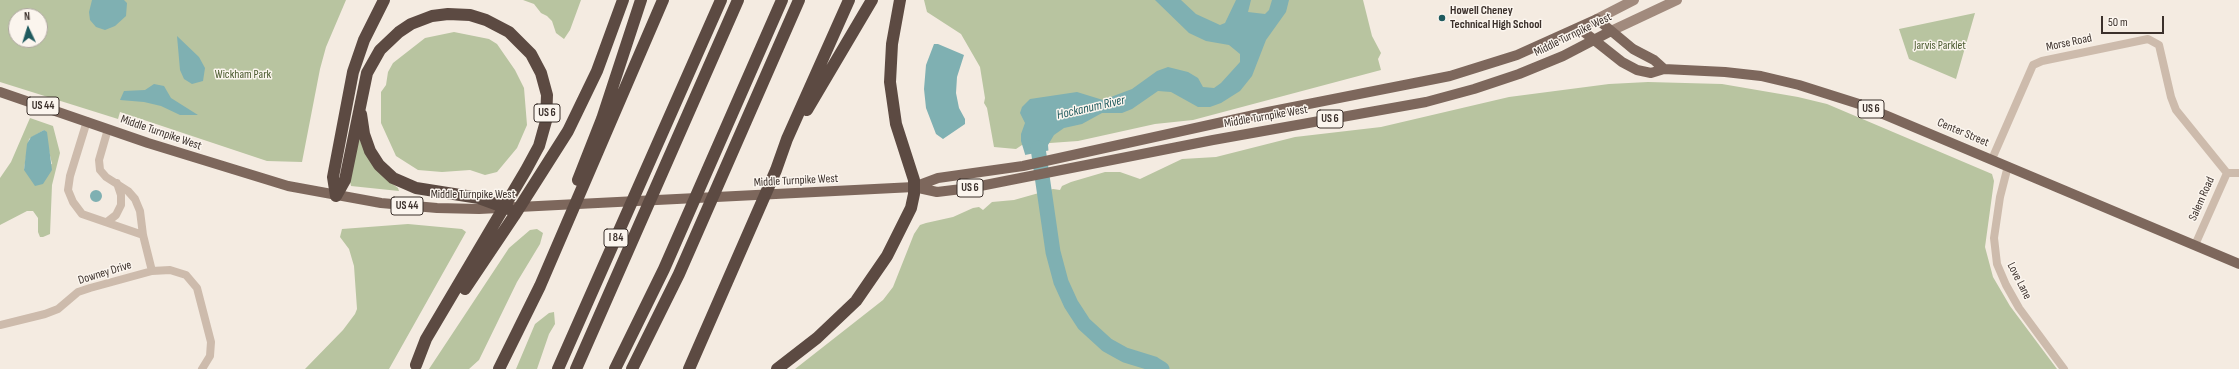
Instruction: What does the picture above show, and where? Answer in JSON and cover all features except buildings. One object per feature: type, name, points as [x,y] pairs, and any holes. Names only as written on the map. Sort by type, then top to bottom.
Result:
[{"type":"highway","points":[[336,196],[333,177],[353,72],[366,35],[384,0]]},
{"type":"highway","points":[[414,367],[564,136],[597,71],[623,0]]},
{"type":"highway","points":[[566,226],[571,196],[602,119],[641,0]]},
{"type":"highway","points":[[499,369],[532,303],[663,0]]},
{"type":"highway","name":"I 84","points":[[558,369],[721,0]]},
{"type":"highway","points":[[576,369],[738,0]]},
{"type":"highway","points":[[615,369],[664,269],[782,0]]},
{"type":"highway","points":[[689,369],[776,170],[785,144],[849,0]]},
{"type":"highway","points":[[776,170],[809,106],[872,0]]},
{"type":"highway","points":[[777,369],[832,324],[864,291],[900,232],[913,200],[914,187],[896,124],[890,90],[891,55],[900,0]]},
{"type":"highway","points":[[632,369],[676,281],[799,3]]},
{"type":"highway","name":"US 6","points":[[414,367],[426,339],[534,156],[546,121],[546,88],[535,60],[514,36],[486,20],[454,14],[438,15],[418,21],[395,35],[374,58],[367,73],[361,93],[362,120],[365,138],[376,161],[389,175],[402,183],[416,188],[482,204],[509,209]]},
{"type":"highway","points":[[336,196],[346,180],[361,93]]},
{"type":"main road","name":"Middle Turnpike West","points":[[914,187],[938,178],[1023,166],[1172,133],[1462,73],[1517,55],[1579,28],[1634,0]]},
{"type":"main road","name":"Middle Turnpike West","points":[[509,209],[914,187],[940,192],[1025,177],[1441,98],[1519,74],[1677,0]]},
{"type":"main road","points":[[1597,19],[1632,49],[1654,60],[1664,69]]},
{"type":"main road","name":"Center Street","points":[[1579,28],[1622,62],[1633,68],[1651,74],[1664,69],[1738,73],[1795,84],[1864,106],[2239,264]]},
{"type":"main road","name":"Middle Turnpike West","points":[[0,92],[246,174],[288,186],[336,196],[404,206],[482,204]]},
{"type":"main road","points":[[1172,133],[1174,148]]},
{"type":"street","name":"Morse Road","points":[[1992,159],[2033,65],[2042,61],[2148,39],[2158,45],[2171,97],[2176,110],[2227,173]]},
{"type":"street","points":[[87,121],[70,176],[68,190],[73,202],[82,214],[95,220],[107,222],[143,235]]},
{"type":"street","points":[[108,128],[99,160],[100,170],[106,177],[128,190],[135,199],[140,210],[143,235],[152,272]]},
{"type":"street","name":"Love Lane","points":[[2008,166],[2000,197],[1994,238],[1997,264],[2006,285],[2019,308],[2064,369]]},
{"type":"street","name":"Salem Road","points":[[2195,245],[2227,173],[2239,173]]},
{"type":"street","points":[[107,222],[116,215],[121,205],[121,195],[117,183]]},
{"type":"street","name":"Downey Drive","points":[[0,325],[45,314],[58,309],[78,292],[90,288],[152,272],[170,270],[186,275],[197,288],[211,342],[210,356],[202,369]]},
{"type":"green space","name":"Wickham Park","points":[[0,0],[346,0],[326,47],[320,69],[302,162],[267,161],[120,112],[118,119],[0,82]]},
{"type":"green space","points":[[523,0],[581,0],[570,30],[564,39],[556,33],[552,21],[547,16],[541,13],[534,4]]},
{"type":"green space","points":[[924,0],[1363,0],[1372,36],[1381,53],[1378,59],[1381,70],[1193,120],[1155,124],[1078,141],[1022,145],[1016,149],[994,147],[987,108],[984,103],[985,98],[980,67],[961,34],[927,12]]},
{"type":"green space","name":"Jarvis Parklet","points":[[1975,13],[1956,79],[1909,59],[1899,29]]},
{"type":"green space","points":[[454,32],[489,39],[497,44],[515,70],[524,88],[527,125],[517,148],[497,172],[485,175],[470,170],[442,172],[418,170],[396,156],[381,123],[381,92],[386,85],[388,72],[393,63],[425,38]]},
{"type":"green space","points":[[1648,82],[1722,84],[1798,97],[1827,104],[1992,174],[1994,181],[1985,247],[1993,277],[2010,306],[2057,369],[795,369],[883,300],[893,287],[914,234],[920,225],[953,217],[973,208],[979,207],[983,210],[992,202],[1014,200],[1053,189],[1060,190],[1062,186],[1071,182],[1105,172],[1120,172],[1140,179],[1182,159],[1216,157],[1295,137],[1381,127],[1509,97],[1609,84]]},
{"type":"green space","points":[[30,118],[53,126],[60,153],[52,185],[50,234],[40,237],[38,232],[38,218],[33,211],[27,211],[0,225],[0,178],[11,162]],"holes":[[[44,130],[52,164],[24,169],[29,139]]]},
{"type":"green space","points":[[357,140],[361,140],[390,182],[398,188],[399,191],[351,186],[350,181]]},
{"type":"green space","points":[[408,224],[462,229],[466,232],[389,369],[305,369],[343,330],[357,309],[354,266],[349,249],[340,237],[342,229]]},
{"type":"green space","points":[[537,229],[543,233],[540,244],[517,282],[479,360],[469,369],[429,369],[509,248],[530,230]]},
{"type":"green space","points":[[554,312],[555,324],[549,334],[537,369],[516,369],[535,324],[549,313]]},
{"type":"water","points":[[92,0],[124,0],[127,3],[126,16],[115,26],[105,30],[96,27],[90,20],[89,12]]},
{"type":"water","points":[[1155,0],[1181,0],[1196,14],[1220,25],[1225,23],[1236,0],[1251,0],[1248,12],[1265,14],[1269,10],[1272,0],[1289,0],[1286,12],[1266,40],[1252,76],[1240,91],[1221,103],[1210,107],[1198,107],[1171,92],[1158,91],[1132,109],[1122,113],[1102,113],[1082,124],[1064,128],[1054,135],[1048,145],[1049,157],[1028,164],[1021,141],[1021,134],[1025,123],[1020,113],[1022,107],[1030,99],[1077,92],[1103,100],[1132,89],[1157,71],[1168,67],[1188,72],[1198,78],[1203,87],[1214,88],[1221,83],[1240,62],[1240,54],[1229,45],[1206,41],[1189,33]]},
{"type":"water","points":[[177,36],[199,57],[205,68],[203,81],[192,84],[184,79],[180,70]]},
{"type":"water","points":[[934,44],[938,44],[964,55],[957,77],[956,93],[959,108],[965,119],[965,124],[943,139],[936,134],[926,108],[924,89],[926,65]]},
{"type":"water","points":[[154,84],[164,86],[171,98],[198,115],[180,115],[161,106],[144,102],[120,100],[124,91],[145,90]]},
{"type":"water","points":[[44,130],[47,132],[52,170],[43,184],[35,186],[24,170],[27,144],[31,137]]},
{"type":"water","points":[[96,190],[100,192],[102,196],[100,200],[96,202],[92,200],[90,196],[92,192]]},
{"type":"pier","points":[[1051,150],[1052,160],[1026,165],[1025,155]]},
{"type":"waterway","name":"Hockanum River","points":[[1038,148],[1053,252],[1061,282],[1071,304],[1084,324],[1107,345],[1125,355],[1154,364],[1162,369]]},
{"type":"place","name":"Howell Cheney Technical High School","points":[[1442,18]]}]
